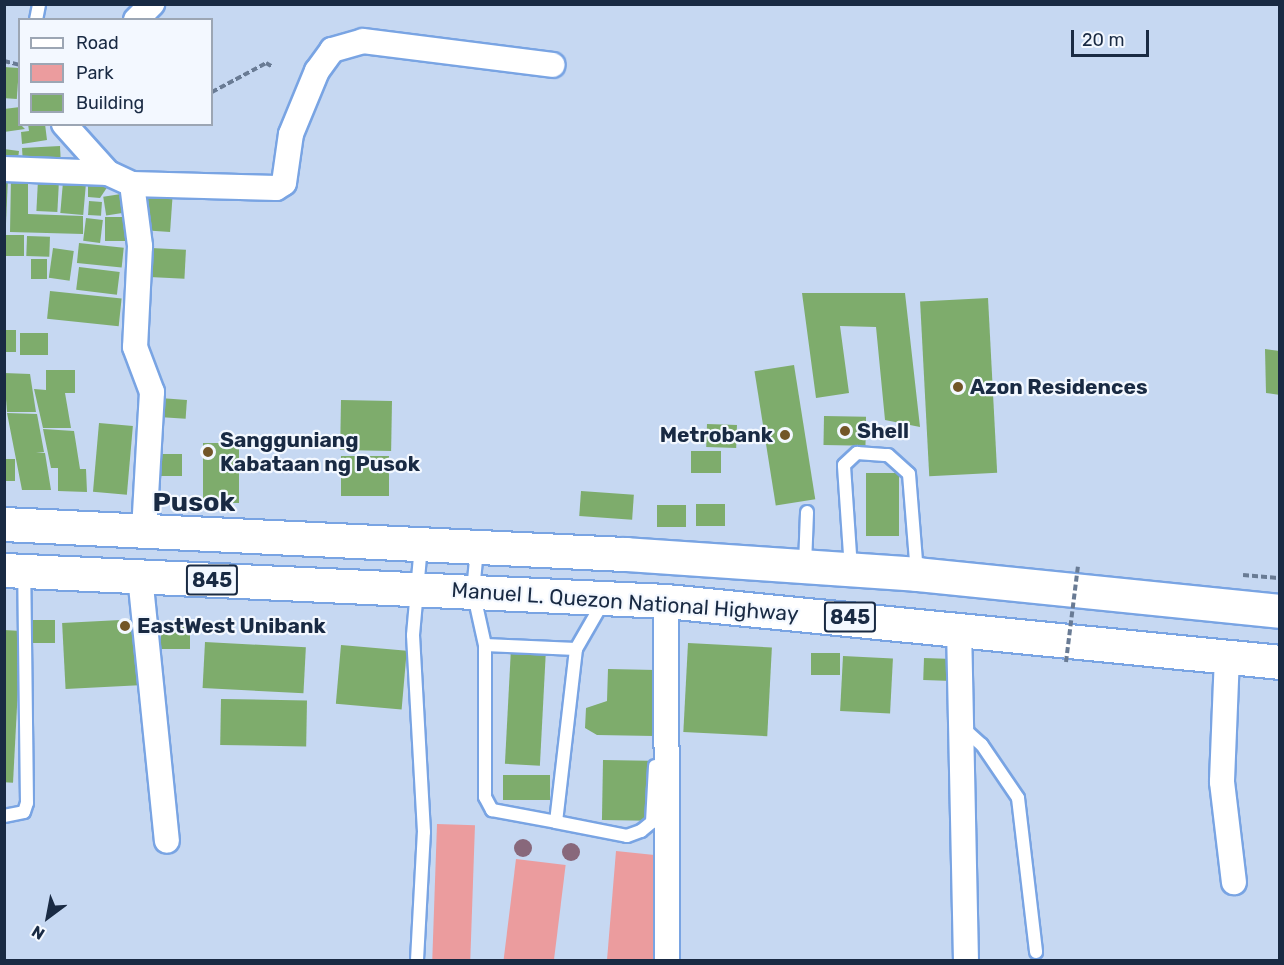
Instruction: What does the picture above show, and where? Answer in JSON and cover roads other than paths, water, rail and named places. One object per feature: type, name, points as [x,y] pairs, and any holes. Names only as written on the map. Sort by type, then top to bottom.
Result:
[{"type":"main road","name":"Manuel L. Quezon National Highway","points":[[4,524],[421,544],[805,566],[917,574],[1280,611]]},
{"type":"main road","name":"Manuel L. Quezon National Highway","points":[[14,570],[661,601],[959,627],[1280,662]]},
{"type":"street","points":[[138,18],[152,4]]},
{"type":"street","points":[[4,168],[108,173],[132,184],[276,188],[284,183],[291,134],[317,71],[332,51],[363,41],[552,65]]},
{"type":"street","points":[[66,126],[108,173]]},
{"type":"street","points":[[132,184],[140,246],[135,347],[152,392],[144,531]]},
{"type":"street","points":[[140,576],[167,841]]},
{"type":"street","points":[[661,601],[667,960]]},
{"type":"street","points":[[959,627],[966,960]]},
{"type":"street","points":[[1227,656],[1222,782],[1234,882]]},
{"type":"lane","points":[[851,570],[844,465],[857,453],[888,455],[909,474],[917,574]]},
{"type":"lane","points":[[805,566],[807,512]]},
{"type":"lane","points":[[417,960],[424,832],[415,705],[421,544]]},
{"type":"lane","points":[[477,548],[473,591],[485,645],[485,797],[492,810],[627,836],[652,822],[661,601]]},
{"type":"lane","points":[[4,816],[24,812],[27,803],[14,570]]},
{"type":"lane","points":[[556,822],[562,738],[576,649],[606,599]]},
{"type":"lane","points":[[485,645],[576,649]]},
{"type":"lane","points":[[961,727],[982,745],[1018,798],[1036,952]]},
{"type":"place","name":"Azon Residences","points":[[958,387]]},
{"type":"place","name":"Shell","points":[[845,431]]},
{"type":"place","name":"Metrobank","points":[[785,435]]},
{"type":"place","name":"Sangguniang Kabataan ng Pusok","points":[[208,452]]},
{"type":"place","name":"EastWest Unibank","points":[[125,626]]},
{"type":"district","name":"Pusok","points":[[194,503]]}]
